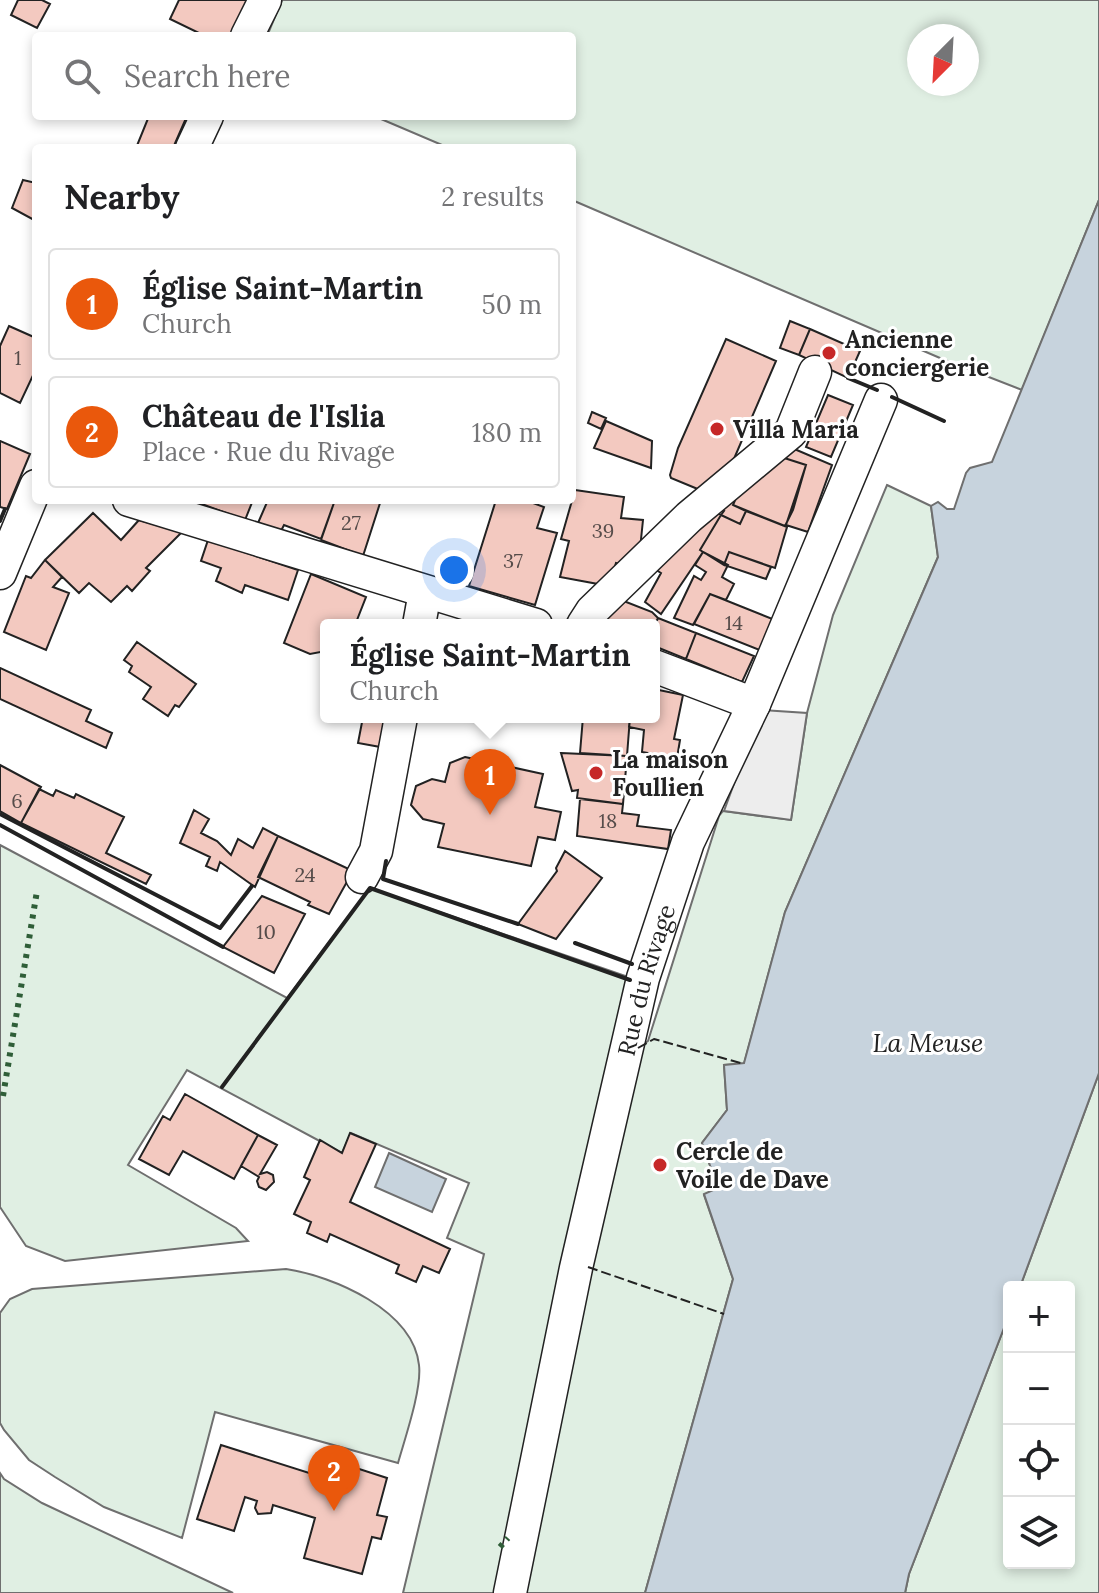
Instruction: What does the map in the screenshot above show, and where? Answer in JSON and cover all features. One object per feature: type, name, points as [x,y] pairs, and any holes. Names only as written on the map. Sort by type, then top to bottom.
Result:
[{"type":"street","points":[[249,32],[265,0]]},
{"type":"street","points":[[194,144],[205,120]]},
{"type":"street","points":[[587,619],[689,517],[791,432],[815,372]]},
{"type":"street","name":"Rue du Rivage","points":[[510,1593],[576,1268],[643,978],[688,842],[754,704],[881,400]]},
{"type":"street","points":[[0,573],[32,496]]},
{"type":"street","points":[[142,504],[516,619]]},
{"type":"street","points":[[420,619],[425,592]]},
{"type":"street","points":[[660,668],[754,704]]},
{"type":"street","points":[[362,877],[376,851],[400,723]]},
{"type":"green space","points":[[282,0],[1099,0],[1099,200],[1022,390],[940,358],[576,202],[576,144],[440,144],[383,120],[576,120],[576,32],[269,32]]},
{"type":"green space","points":[[887,485],[931,506],[938,557],[785,912],[744,1064],[724,1065],[727,1110],[702,1143],[718,1188],[704,1195],[733,1279],[645,1593],[525,1593],[637,1049],[648,1041],[719,816],[723,811],[791,820],[807,713],[833,615]]},
{"type":"green space","points":[[0,845],[287,998],[370,888],[631,978],[496,1593],[403,1593],[484,1254],[447,1238],[469,1183],[351,1133],[342,1153],[187,1070],[128,1165],[236,1228],[248,1241],[65,1261],[26,1246],[0,1207]]},
{"type":"green space","points":[[1099,1073],[1099,1593],[905,1593],[909,1574],[1003,1331],[1003,1569],[1075,1569],[1075,1281],[1022,1281]]},
{"type":"green space","points":[[286,1269],[326,1279],[368,1299],[387,1312],[413,1345],[419,1365],[418,1387],[398,1463],[215,1412],[182,1538],[104,1507],[55,1477],[29,1460],[0,1423],[0,1313],[10,1299],[32,1289]]},
{"type":"green space","points":[[0,1473],[4,1479],[42,1503],[233,1593],[0,1593]]},
{"type":"shaded area","points":[[761,710],[807,713],[791,820],[724,811]]},
{"type":"water","name":"La Meuse","points":[[1099,200],[1099,1073],[1022,1281],[1003,1281],[1003,1331],[909,1574],[905,1593],[645,1593],[733,1279],[704,1194],[718,1188],[702,1143],[727,1110],[724,1065],[744,1063],[785,912],[938,557],[931,506],[938,502],[947,509],[954,509],[970,468],[992,462]]},
{"type":"water","points":[[389,1153],[446,1179],[432,1212],[375,1187]]},
{"type":"building","points":[[18,0],[42,0],[50,4],[37,28],[11,15]]},
{"type":"building","points":[[179,0],[249,0],[234,32],[197,32],[170,19]]},
{"type":"building","points":[[147,120],[185,120],[175,144],[138,144]]},
{"type":"building","points":[[23,180],[32,182],[32,219],[12,208]]},
{"type":"building","points":[[790,321],[810,329],[799,355],[780,348]]},
{"type":"building","points":[[9,326],[32,336],[32,378],[20,403],[0,393],[0,346]]},
{"type":"building","name":"Ancienne conciergerie","points":[[810,329],[860,351],[848,378],[799,355]]},
{"type":"building","name":"Villa Maria","points":[[726,339],[776,361],[727,475],[705,492],[670,475],[678,448]]},
{"type":"building","points":[[828,395],[853,405],[831,457],[806,447]]},
{"type":"building","points":[[592,412],[606,418],[601,429],[588,423]]},
{"type":"building","points":[[606,421],[652,441],[651,468],[594,448]]},
{"type":"building","points":[[0,441],[30,454],[7,509],[0,507]]},
{"type":"building","points":[[792,448],[832,465],[808,532],[786,525],[806,465],[778,456]]},
{"type":"building","points":[[778,456],[806,465],[785,526],[733,505],[745,476]]},
{"type":"building","points":[[744,479],[733,505],[746,511],[740,524],[721,515],[724,511],[711,505]]},
{"type":"building","points":[[576,490],[624,497],[621,518],[643,520],[640,549],[628,566],[616,563],[609,586],[560,577],[569,541],[561,539],[571,504],[576,504]]},
{"type":"building","points":[[202,504],[251,504],[245,520]]},
{"type":"building","points":[[266,504],[334,504],[321,539],[284,525],[281,531],[258,523]]},
{"type":"building","points":[[334,504],[380,504],[363,556],[321,540]]},
{"type":"building","points":[[495,504],[536,504],[544,507],[537,528],[557,533],[535,605],[469,586]]},
{"type":"building","points":[[708,509],[721,515],[700,550],[703,552],[661,614],[645,602],[661,573],[650,566]]},
{"type":"building","points":[[746,511],[787,527],[775,568],[729,552],[724,565],[700,550],[721,515],[740,524]]},
{"type":"building","points":[[93,513],[121,540],[139,520],[182,532],[146,568],[150,571],[132,591],[127,586],[111,602],[89,583],[79,593],[45,560]]},
{"type":"building","points":[[208,540],[298,570],[288,600],[245,585],[242,593],[216,581],[221,568],[201,561]]},
{"type":"building","points":[[703,552],[728,565],[722,577],[734,584],[726,600],[710,594],[693,625],[674,618],[694,576],[701,580],[706,572],[695,565]]},
{"type":"building","points":[[729,552],[771,567],[766,579],[724,565]]},
{"type":"building","points":[[45,560],[62,577],[53,587],[69,593],[46,650],[4,632],[26,576],[31,578]]},
{"type":"building","points":[[311,574],[366,597],[357,619],[320,619],[320,652],[310,654],[284,643]]},
{"type":"building","points":[[710,594],[775,620],[762,651],[694,624]]},
{"type":"building","points":[[616,598],[652,612],[658,618],[658,619],[603,619]]},
{"type":"building","points":[[658,618],[696,633],[686,659],[660,648],[660,619]]},
{"type":"building","points":[[696,633],[754,656],[742,682],[686,659]]},
{"type":"building","points":[[137,642],[196,684],[168,716],[143,699],[151,687],[129,672],[132,666],[124,660]]},
{"type":"building","points":[[0,668],[91,710],[86,721],[112,733],[106,748],[0,699]]},
{"type":"building","points":[[660,690],[683,695],[674,739],[680,740],[677,758],[642,752],[644,730],[629,727],[629,723],[660,723]]},
{"type":"building","points":[[362,723],[390,723],[386,748],[358,743]]},
{"type":"building","points":[[582,723],[630,723],[627,756],[580,753]]},
{"type":"building","name":"La maison Foullien","points":[[561,753],[627,756],[623,804],[577,798],[578,790],[572,791]]},
{"type":"building","points":[[465,757],[543,774],[535,807],[561,812],[555,840],[538,837],[531,866],[438,847],[444,824],[423,819],[411,805],[416,786],[432,779],[445,782],[450,763]]},
{"type":"building","points":[[0,765],[41,787],[21,823],[0,811]]},
{"type":"building","points":[[39,789],[53,796],[56,790],[74,798],[76,794],[124,817],[106,853],[151,875],[146,884],[21,823]]},
{"type":"building","points":[[580,799],[623,804],[622,813],[639,815],[637,826],[671,830],[668,849],[577,836]]},
{"type":"building","points":[[194,810],[209,819],[201,833],[217,841],[231,855],[238,839],[253,848],[263,828],[278,836],[255,887],[220,862],[217,871],[206,866],[210,857],[180,843]]},
{"type":"building","points":[[278,836],[353,871],[329,914],[258,877]]},
{"type":"building","points":[[565,851],[602,878],[556,939],[518,924],[557,871]]},
{"type":"building","points":[[262,896],[305,914],[274,973],[223,947]]},
{"type":"building","points":[[185,1094],[258,1135],[234,1179],[183,1151],[169,1175],[139,1159],[163,1116],[170,1120]]},
{"type":"building","points":[[350,1133],[376,1144],[350,1202],[450,1249],[439,1273],[423,1266],[416,1282],[396,1273],[399,1265],[330,1234],[327,1242],[307,1233],[311,1222],[294,1214],[310,1180],[304,1177],[320,1140],[342,1153]]},
{"type":"building","points":[[258,1135],[277,1145],[260,1174],[267,1172],[273,1175],[274,1182],[266,1190],[259,1187],[259,1177],[241,1166]]},
{"type":"building","points":[[221,1445],[328,1479],[332,1466],[349,1471],[350,1466],[387,1478],[377,1515],[387,1517],[381,1539],[372,1537],[362,1574],[304,1558],[315,1518],[273,1505],[271,1513],[258,1514],[255,1508],[257,1501],[245,1497],[234,1531],[197,1519]]},
{"type":"hedge","points":[[3,1096],[37,891]]},
{"type":"hedge","points":[[500,1547],[508,1538]]},
{"type":"fence","points":[[638,1048],[654,1039],[744,1064]]},
{"type":"fence","points":[[588,1267],[724,1314]]},
{"type":"wall","points":[[848,378],[877,390]]},
{"type":"wall","points":[[892,397],[944,421]]},
{"type":"wall","points":[[0,521],[5,509]]},
{"type":"wall","points":[[0,814],[220,928],[252,886]]},
{"type":"wall","points":[[0,825],[223,947]]},
{"type":"wall","points":[[386,861],[383,879],[518,924]]},
{"type":"wall","points":[[222,1087],[370,888],[630,980]]},
{"type":"wall","points":[[575,943],[632,964]]},
{"type":"place","name":"Ancienne conciergerie","points":[[829,353]]},
{"type":"place","name":"Villa Maria","points":[[717,429]]},
{"type":"place","name":"La maison Foullien","points":[[596,773]]},
{"type":"place","name":"Église Saint-Martin","points":[[490,815]]},
{"type":"place","name":"Cercle de Voile de Dave","points":[[660,1165]]},
{"type":"place","name":"Château de l'Islia","points":[[334,1511]]}]
